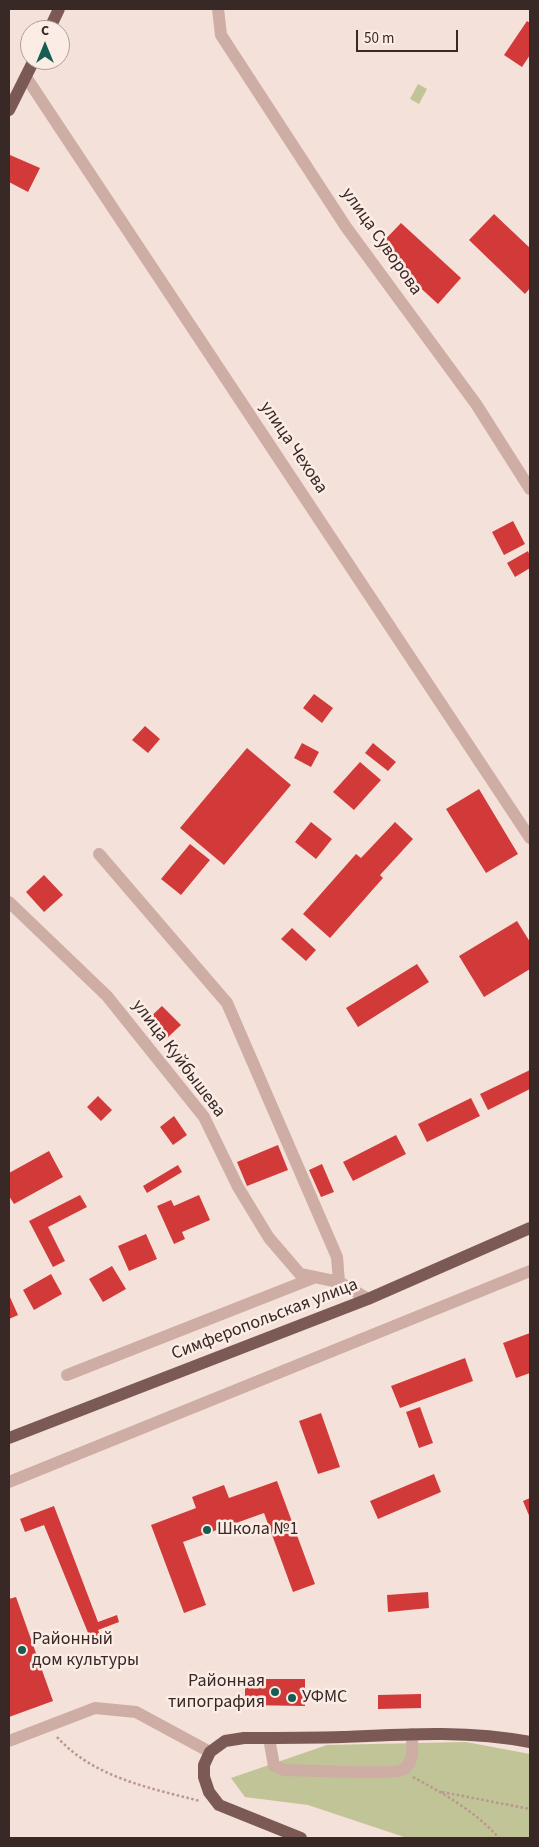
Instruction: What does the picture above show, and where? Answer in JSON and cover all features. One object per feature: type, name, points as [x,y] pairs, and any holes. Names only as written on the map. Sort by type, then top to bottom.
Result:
[{"type":"main road","points":[[9,110],[29,70]]},
{"type":"main road","name":"Симферопольская улица","points":[[9,1438],[368,1299],[530,1228]]},
{"type":"main road","points":[[301,1838],[220,1805],[209,1792],[204,1777],[204,1764],[210,1752],[225,1741],[269,1738],[458,1734],[506,1737],[530,1742]]},
{"type":"street","name":"улица Суворова","points":[[218,9],[221,35],[346,226],[476,404],[530,490]]},
{"type":"street","name":"улица Чехова","points":[[26,77],[530,838]]},
{"type":"street","points":[[99,854],[227,1003],[337,1257],[339,1282]]},
{"type":"street","name":"улица Куйбышева","points":[[10,905],[107,996],[150,1048],[204,1117],[238,1187],[269,1238],[300,1274],[339,1282],[368,1299]]},
{"type":"street","points":[[9,1482],[530,1271]]},
{"type":"street","points":[[67,1375],[316,1277]]},
{"type":"street","points":[[9,1742],[95,1708],[136,1712],[210,1752]]},
{"type":"street","points":[[269,1738],[274,1766],[285,1770],[402,1770],[408,1764],[412,1753],[412,1734]]},
{"type":"path","points":[[47,1727],[71,1753],[135,1785],[220,1805]]},
{"type":"path","points":[[402,1770],[470,1812],[498,1838]]},
{"type":"path","points":[[438,1791],[530,1809]]},
{"type":"green space","points":[[418,84],[427,89],[419,104],[410,99]]},
{"type":"green space","points":[[466,1742],[530,1754],[530,1838],[407,1838],[308,1805],[245,1797],[231,1778],[327,1745]]},
{"type":"building","points":[[527,21],[530,23],[530,55],[522,67],[504,55]]},
{"type":"building","points":[[10,155],[40,168],[28,192],[9,182]]},
{"type":"building","points":[[494,214],[530,248],[530,288],[525,294],[469,240]]},
{"type":"building","points":[[401,223],[461,278],[438,304],[377,248]]},
{"type":"building","points":[[513,521],[525,544],[504,555],[492,532]]},
{"type":"building","points":[[528,551],[530,568],[515,577],[507,563]]},
{"type":"building","points":[[314,694],[333,708],[322,723],[303,708]]},
{"type":"building","points":[[145,726],[160,739],[148,753],[132,740]]},
{"type":"building","points":[[302,743],[319,752],[311,767],[294,758]]},
{"type":"building","points":[[373,743],[396,762],[388,771],[365,753]]},
{"type":"building","points":[[247,748],[291,785],[224,865],[180,828]]},
{"type":"building","points":[[360,762],[381,780],[354,810],[333,792]]},
{"type":"building","points":[[479,789],[518,854],[486,873],[446,809]]},
{"type":"building","points":[[311,822],[332,839],[316,859],[295,842]]},
{"type":"building","points":[[395,822],[413,839],[380,875],[383,878],[330,938],[303,914],[356,854],[361,858]]},
{"type":"building","points":[[190,844],[210,860],[181,895],[161,879]]},
{"type":"building","points":[[44,875],[63,895],[44,912],[26,892]]},
{"type":"building","points":[[517,921],[530,942],[530,969],[484,997],[459,956]]},
{"type":"building","points":[[292,928],[316,950],[306,961],[281,939]]},
{"type":"building","points":[[417,964],[429,982],[358,1027],[346,1008]]},
{"type":"building","points":[[162,1006],[181,1025],[165,1040],[147,1020]]},
{"type":"building","points":[[530,1070],[530,1089],[488,1110],[480,1094]]},
{"type":"building","points":[[98,1096],[112,1110],[101,1121],[87,1107]]},
{"type":"building","points":[[471,1098],[480,1116],[427,1142],[418,1124]]},
{"type":"building","points":[[174,1116],[187,1135],[173,1145],[160,1127]]},
{"type":"building","points":[[396,1135],[406,1154],[353,1181],[343,1162]]},
{"type":"building","points":[[278,1145],[288,1170],[247,1186],[237,1162]]},
{"type":"building","points":[[49,1151],[63,1177],[14,1204],[9,1196],[9,1173]]},
{"type":"building","points":[[322,1164],[334,1192],[321,1197],[309,1170]]},
{"type":"building","points":[[178,1165],[182,1172],[147,1193],[143,1186]]},
{"type":"building","points":[[80,1195],[87,1207],[48,1227],[65,1261],[53,1267],[29,1221]]},
{"type":"building","points":[[199,1195],[210,1220],[182,1232],[185,1239],[174,1244],[157,1206],[171,1200],[174,1206]]},
{"type":"building","points":[[146,1234],[157,1259],[129,1271],[118,1246]]},
{"type":"building","points":[[112,1266],[126,1289],[103,1302],[89,1279]]},
{"type":"building","points":[[51,1274],[62,1294],[34,1310],[23,1290]]},
{"type":"building","points":[[9,1295],[18,1315],[9,1319]]},
{"type":"building","points":[[530,1333],[530,1373],[516,1378],[503,1343]]},
{"type":"building","points":[[465,1358],[473,1381],[400,1408],[391,1386]]},
{"type":"building","points":[[420,1407],[433,1443],[419,1448],[406,1412]]},
{"type":"building","points":[[321,1413],[340,1467],[318,1474],[299,1421]]},
{"type":"building","points":[[434,1474],[441,1492],[378,1519],[370,1501]]},
{"type":"building","points":[[277,1481],[315,1584],[293,1592],[264,1513],[183,1542],[206,1605],[184,1613],[151,1525],[196,1508],[192,1497],[224,1485],[229,1498]]},
{"type":"building","points":[[530,1498],[530,1518],[523,1501]]},
{"type":"building","points":[[54,1506],[98,1622],[117,1615],[119,1622],[98,1630],[103,1641],[93,1645],[44,1525],[25,1532],[20,1519]]},
{"type":"building","points":[[428,1592],[429,1608],[388,1612],[387,1595]]},
{"type":"building","name":"Районный дом культуры","points":[[16,1597],[53,1701],[9,1717],[9,1599]]},
{"type":"building","name":"Районная типография","points":[[245,1679],[305,1679],[305,1706],[245,1705]]},
{"type":"building","points":[[421,1694],[421,1708],[378,1709],[378,1695]]},
{"type":"place","name":"Школа №1","points":[[207,1530]]},
{"type":"place","name":"Районный дом культуры","points":[[22,1650]]},
{"type":"place","name":"Районная типография","points":[[275,1692]]},
{"type":"place","name":"УФМС","points":[[292,1698]]}]
